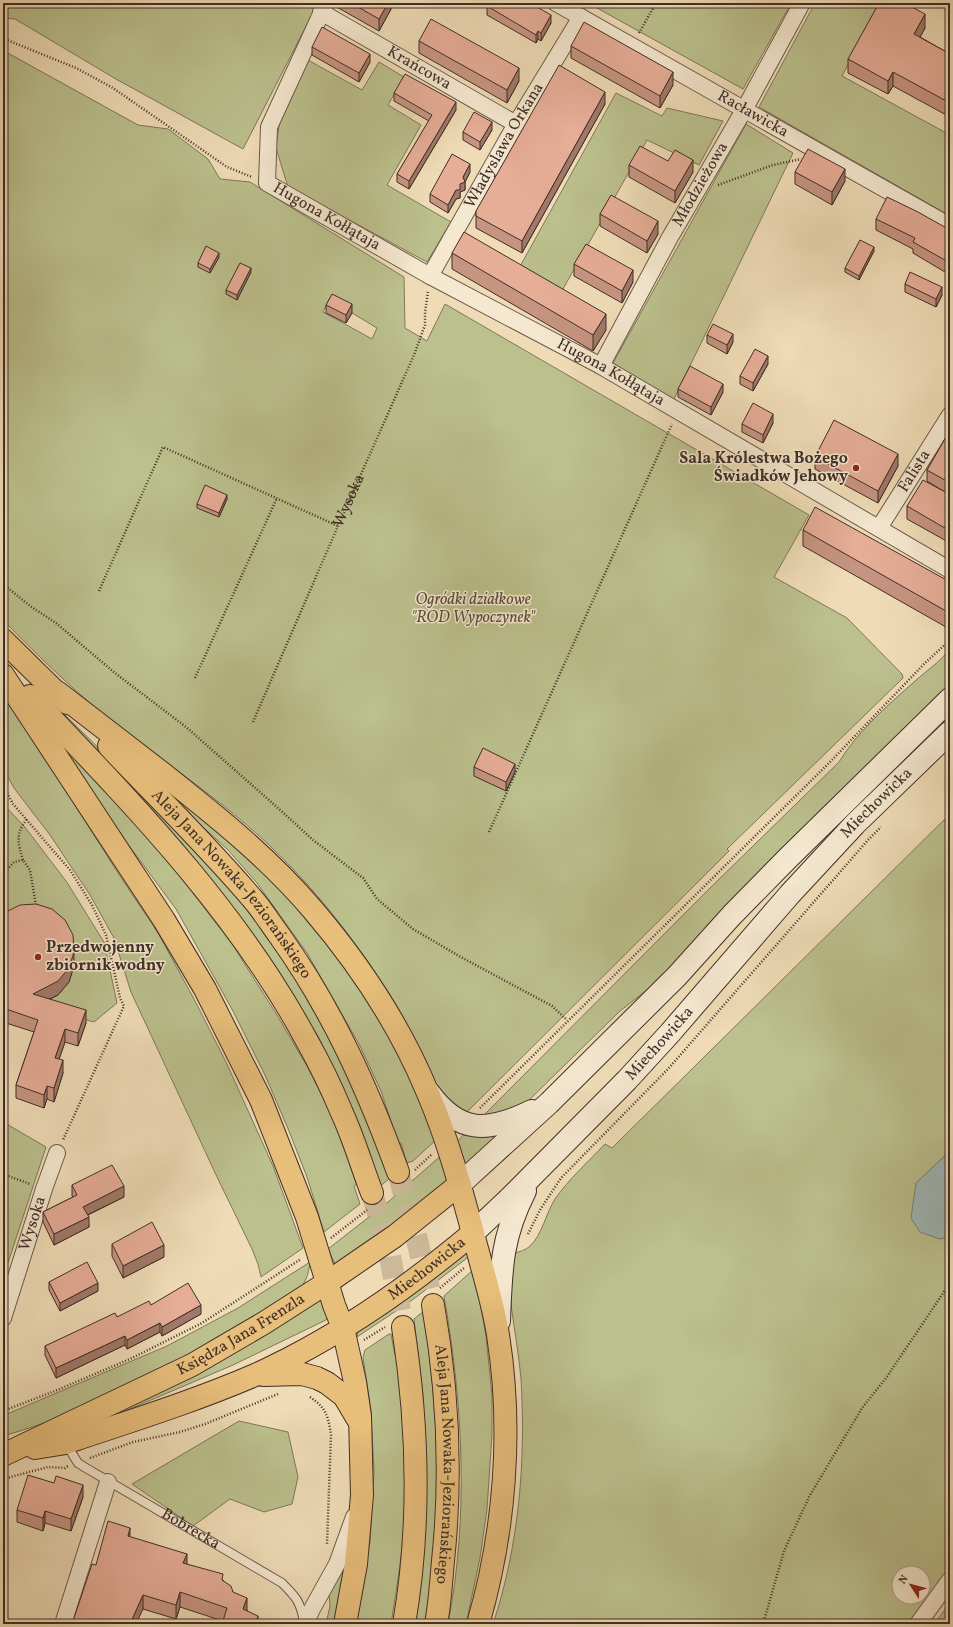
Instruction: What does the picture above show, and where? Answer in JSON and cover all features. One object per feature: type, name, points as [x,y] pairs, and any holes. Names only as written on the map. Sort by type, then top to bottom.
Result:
[{"type":"main road","name":"Aleja Jana Nowaka-Jeziorańskiego","points":[[3,640],[57,692],[208,849],[257,903],[322,1002],[350,1056],[405,1172]]},
{"type":"main road","name":"Aleja Jana Nowaka-Jeziorańskiego","points":[[3,668],[98,768],[169,846],[204,888],[254,956],[286,1004],[308,1042],[342,1113],[372,1200]]},
{"type":"main road","points":[[3,675],[164,920],[204,989],[261,1100],[287,1162],[343,1328],[355,1382],[361,1428],[362,1495],[356,1564],[345,1624]]},
{"type":"main road","points":[[57,692],[208,810],[280,874],[313,909],[362,974],[386,1011],[427,1090],[460,1184],[473,1233],[498,1332],[505,1387],[505,1468],[496,1548],[478,1624]]},
{"type":"main road","name":"Miechowicka","points":[[460,1184],[549,1103],[677,976],[732,915],[788,858],[950,699]]},
{"type":"main road","name":"Miechowicka","points":[[343,1328],[416,1280],[473,1233],[510,1198],[628,1080],[790,894],[855,824],[950,732]]},
{"type":"main road","points":[[427,1090],[440,1108],[456,1120],[474,1126],[495,1126],[513,1120],[549,1103]]},
{"type":"main road","points":[[498,1332],[501,1266],[511,1221],[524,1191],[560,1147]]},
{"type":"main road","name":"Księdza Jana Frenzla","points":[[4,1455],[192,1365],[328,1282],[395,1236],[460,1184]]},
{"type":"main road","name":"Aleja Jana Nowaka-Jeziorańskiego","points":[[433,1304],[441,1353],[446,1406],[448,1457],[446,1539],[436,1624]]},
{"type":"main road","name":"Aleja Jana Nowaka-Jeziorańskiego","points":[[403,1326],[412,1398],[416,1491],[412,1567],[404,1624]]},
{"type":"main road","name":"Księdza Jana Frenzla","points":[[4,1455],[66,1442],[186,1402],[255,1375],[343,1328]]},
{"type":"main road","points":[[255,1375],[302,1374],[317,1378],[327,1383],[344,1396],[361,1428]]},
{"type":"street","name":"Racławicka","points":[[556,3],[950,226]]},
{"type":"street","name":"Młodzieżowa","points":[[600,366],[669,239],[744,110],[802,3]]},
{"type":"street","name":"Krańcowa","points":[[324,8],[516,124]]},
{"type":"street","points":[[267,183],[269,126],[324,8]]},
{"type":"street","name":"Władyslawa Orkana","points":[[430,276],[516,124],[581,17]]},
{"type":"street","name":"Hugona Kołłątaja","points":[[267,183],[430,276],[600,366],[950,570]]},
{"type":"street","name":"Falista","points":[[879,528],[913,480],[950,415]]},
{"type":"street","name":"Wysoka","points":[[3,1318],[57,1153]]},
{"type":"street","points":[[63,1624],[108,1482]]},
{"type":"street","points":[[305,1624],[337,1564],[362,1495]]},
{"type":"street","points":[[918,1624],[950,1580]]},
{"type":"lane","name":"Bobrecka","points":[[66,1442],[67,1448],[78,1463],[282,1583],[296,1596],[302,1608],[305,1624]]},
{"type":"path","points":[[632,46],[656,3]]},
{"type":"path","points":[[3,37],[76,68],[107,85],[227,167],[267,183]]},
{"type":"path","points":[[695,193],[773,165],[823,155]]},
{"type":"path","name":"Wysoka","points":[[253,722],[422,333],[430,276]]},
{"type":"path","points":[[489,832],[678,411]]},
{"type":"path","points":[[100,591],[163,447],[338,526]]},
{"type":"path","points":[[195,678],[277,498]]},
{"type":"path","points":[[3,584],[30,606],[56,623],[115,673],[186,727],[313,840],[363,878],[377,899],[412,929],[552,1006],[567,1020]]},
{"type":"path","points":[[464,1123],[831,761],[925,663],[950,640]]},
{"type":"path","points":[[3,785],[13,804],[70,870],[92,905],[106,935],[120,998],[124,1006],[57,1153]]},
{"type":"path","points":[[27,819],[20,828],[18,845],[23,860],[30,870],[37,911]]},
{"type":"path","points":[[3,874],[14,862],[23,860]]},
{"type":"path","points":[[405,1172],[446,1141]]},
{"type":"path","points":[[3,1174],[44,1189]]},
{"type":"path","points":[[3,1410],[55,1391],[130,1359],[202,1323],[317,1248],[372,1200]]},
{"type":"path","points":[[763,1624],[784,1551],[809,1497],[862,1408],[886,1378],[950,1283]]},
{"type":"path","points":[[3,1479],[48,1467],[65,1468],[127,1444],[180,1432],[205,1424],[280,1393]]},
{"type":"path","points":[[304,1394],[319,1403],[326,1411],[329,1421],[331,1435],[326,1546]]},
{"type":"green space","points":[[3,3],[318,3],[243,149],[116,79],[15,19],[3,18]]},
{"type":"green space","points":[[588,3],[791,3],[743,89]]},
{"type":"green space","points":[[815,3],[881,3],[842,76],[950,135],[950,216],[759,107]]},
{"type":"green space","name":"Ogródki działkowe \"ROD Wypoczynek\"","points":[[6,52],[138,125],[168,129],[208,159],[220,179],[250,182],[404,277],[405,328],[427,341],[445,304],[809,515],[774,577],[847,618],[902,674],[903,678],[727,849],[729,851],[463,1116],[457,1113],[432,1079],[434,1079],[401,1013],[370,965],[336,918],[298,874],[257,834],[239,819],[94,707],[3,620],[3,58]],"holes":[[[329,299],[377,328],[372,339],[323,312]]]},
{"type":"green space","points":[[306,59],[362,90],[379,62],[404,77],[388,105],[421,125],[387,185],[451,222],[427,262],[288,187],[276,148],[280,119]]},
{"type":"green space","points":[[616,93],[662,116],[667,108],[723,121],[699,165],[647,140],[559,296],[518,270]]},
{"type":"green space","points":[[746,124],[793,153],[673,401],[613,363]]},
{"type":"green space","points":[[950,649],[950,688],[863,774],[666,975],[620,1011],[523,1106],[479,1120],[709,889],[839,762],[846,751],[874,719]]},
{"type":"green space","points":[[3,694],[15,710],[118,873],[158,933],[226,1062],[273,1166],[303,1248],[261,1277],[252,1249],[131,992],[114,938],[90,895],[50,835],[14,788],[3,768]]},
{"type":"green space","points":[[62,712],[172,820],[254,918],[289,968],[341,1059],[365,1114],[390,1178],[378,1188],[351,1107],[319,1038],[272,961],[213,882],[179,841],[62,714]]},
{"type":"green space","points":[[58,740],[145,831],[232,944],[277,1015],[308,1068],[332,1115],[357,1184],[354,1186],[360,1204],[324,1232],[307,1177],[289,1131],[265,1075],[233,1011],[176,909],[127,843]]},
{"type":"green space","points":[[161,785],[245,850],[338,953],[404,1061],[437,1139],[413,1161],[407,1163],[401,1143],[398,1143],[381,1091],[359,1044],[307,953],[257,883],[228,850],[182,808]]},
{"type":"green space","points":[[3,804],[24,826],[66,881],[104,942],[117,1003],[94,1022],[3,998]]},
{"type":"green space","points":[[950,814],[950,1151],[916,1183],[940,1239],[950,1236],[950,1576],[931,1602],[931,1565],[891,1565],[891,1605],[929,1605],[915,1624],[493,1624],[502,1594],[515,1534],[521,1472],[521,1379],[510,1298],[514,1253],[527,1249],[530,1246],[538,1236],[555,1199],[560,1192],[605,1144],[612,1148]]},
{"type":"green space","points":[[3,1122],[46,1147],[3,1278]]},
{"type":"green space","points":[[468,1130],[504,1131],[464,1168],[454,1145]]},
{"type":"green space","points":[[444,1153],[450,1180],[403,1219],[335,1264],[328,1249],[387,1203]]},
{"type":"green space","points":[[467,1251],[471,1255],[411,1301],[357,1337],[358,1330]]},
{"type":"green space","points":[[310,1262],[306,1279],[296,1293],[190,1355],[117,1393],[42,1424],[3,1436],[3,1416],[167,1346],[238,1308]]},
{"type":"green space","points":[[474,1269],[486,1336],[492,1395],[492,1434],[487,1509],[480,1558],[466,1624],[448,1624],[455,1583],[459,1542],[461,1460],[456,1378],[444,1296]]},
{"type":"green space","points":[[321,1297],[329,1316],[326,1320],[233,1365],[69,1435]]},
{"type":"green space","points":[[424,1311],[435,1412],[437,1512],[433,1568],[425,1624],[414,1624],[426,1465],[423,1395],[414,1319]]},
{"type":"green space","points":[[391,1334],[395,1355],[398,1357],[404,1432],[405,1488],[402,1551],[391,1624],[356,1624],[370,1542],[374,1473],[371,1411],[363,1357],[365,1350]]},
{"type":"green space","points":[[239,1421],[288,1432],[298,1477],[292,1504],[264,1512],[230,1499],[193,1526],[132,1484]]},
{"type":"green space","points":[[340,1572],[342,1573],[344,1579],[335,1624],[326,1624],[330,1606],[329,1594]]},
{"type":"green space","points":[[950,1603],[950,1624],[934,1624]]},
{"type":"water","points":[[950,1151],[950,1236],[940,1239],[920,1232],[911,1218],[916,1183]]},
{"type":"building","points":[[351,3],[388,3],[379,19]]},
{"type":"building","points":[[489,3],[530,3],[551,15],[541,33],[538,31],[536,35],[487,6]]},
{"type":"building","points":[[879,3],[907,3],[906,4],[925,14],[914,34],[950,54],[950,103],[893,72],[888,81],[848,59]]},
{"type":"building","points":[[431,19],[519,68],[507,90],[419,41]]},
{"type":"building","points":[[584,22],[673,72],[660,96],[571,46]]},
{"type":"building","points":[[322,27],[370,54],[359,73],[312,47]]},
{"type":"building","points":[[559,65],[605,92],[522,241],[476,216],[476,211]]},
{"type":"building","points":[[405,74],[456,102],[409,181],[397,174],[432,115],[394,93]]},
{"type":"building","points":[[474,112],[492,122],[480,142],[463,132]]},
{"type":"building","points":[[640,146],[668,161],[675,150],[693,160],[675,191],[629,165]]},
{"type":"building","points":[[808,149],[845,169],[832,192],[795,172]]},
{"type":"building","points":[[452,154],[470,164],[463,177],[465,182],[460,184],[460,190],[456,190],[448,205],[430,194]]},
{"type":"building","points":[[611,195],[658,221],[647,241],[600,214]]},
{"type":"building","points":[[887,197],[950,230],[950,263],[913,242],[915,238],[876,219]]},
{"type":"building","points":[[464,232],[606,314],[593,335],[452,253]]},
{"type":"building","points":[[860,240],[874,247],[859,276],[845,268]]},
{"type":"building","points":[[586,244],[633,270],[622,291],[574,264]]},
{"type":"building","points":[[206,246],[219,253],[210,269],[198,263]]},
{"type":"building","points":[[240,263],[251,268],[237,295],[226,290]]},
{"type":"building","points":[[910,272],[942,287],[936,299],[905,284]]},
{"type":"building","points":[[332,294],[352,304],[346,315],[326,305]]},
{"type":"building","points":[[713,324],[733,334],[727,345],[707,335]]},
{"type":"building","points":[[755,349],[768,356],[753,383],[740,376]]},
{"type":"building","points":[[690,366],[723,384],[711,407],[678,389]]},
{"type":"building","points":[[753,403],[773,414],[763,435],[742,424]]},
{"type":"building","name":"Sala Królestwa Bożego Świadków Jehowy","points":[[834,420],[898,454],[878,491],[815,457]]},
{"type":"building","points":[[950,430],[950,483],[927,470]]},
{"type":"building","points":[[923,480],[947,493],[945,497],[950,500],[950,531],[907,506]]},
{"type":"building","points":[[205,485],[227,495],[219,513],[197,504]]},
{"type":"building","points":[[815,507],[950,582],[950,604],[946,611],[803,530]]},
{"type":"building","points":[[483,748],[515,764],[506,782],[474,767]]},
{"type":"building","points":[[36,904],[52,909],[65,920],[73,935],[74,952],[69,968],[58,981],[33,994],[86,1010],[78,1033],[65,1029],[55,1058],[63,1060],[54,1088],[47,1086],[44,1095],[16,1085],[38,1020],[3,1008],[3,915],[4,913],[20,905]]},
{"type":"building","points":[[112,1165],[124,1186],[83,1207],[89,1217],[54,1234],[43,1212],[77,1195],[72,1185]]},
{"type":"building","points":[[152,1222],[164,1245],[123,1266],[112,1244]]},
{"type":"building","points":[[87,1262],[98,1283],[60,1303],[49,1282]]},
{"type":"building","points":[[188,1283],[201,1305],[162,1327],[160,1323],[127,1340],[125,1336],[56,1368],[45,1346],[115,1313],[117,1317],[149,1301],[151,1305]]},
{"type":"building","points":[[28,1475],[54,1483],[56,1476],[83,1485],[71,1519],[45,1511],[43,1518],[17,1510]]},
{"type":"building","points":[[108,1521],[130,1528],[128,1536],[187,1554],[183,1563],[223,1574],[222,1580],[231,1586],[233,1592],[247,1598],[243,1609],[258,1616],[255,1624],[222,1624],[227,1608],[180,1592],[176,1605],[143,1595],[130,1624],[72,1624],[92,1564],[96,1565]]},
{"type":"tunnel","points":[[398,1172],[433,1305]]},
{"type":"tunnel","points":[[372,1193],[389,1251],[403,1327]]},
{"type":"place","name":"Sala Królestwa Bożego Świadków Jehowy","points":[[856,468]]},
{"type":"place","name":"Przedwojenny zbiornik wodny","points":[[38,957]]}]
